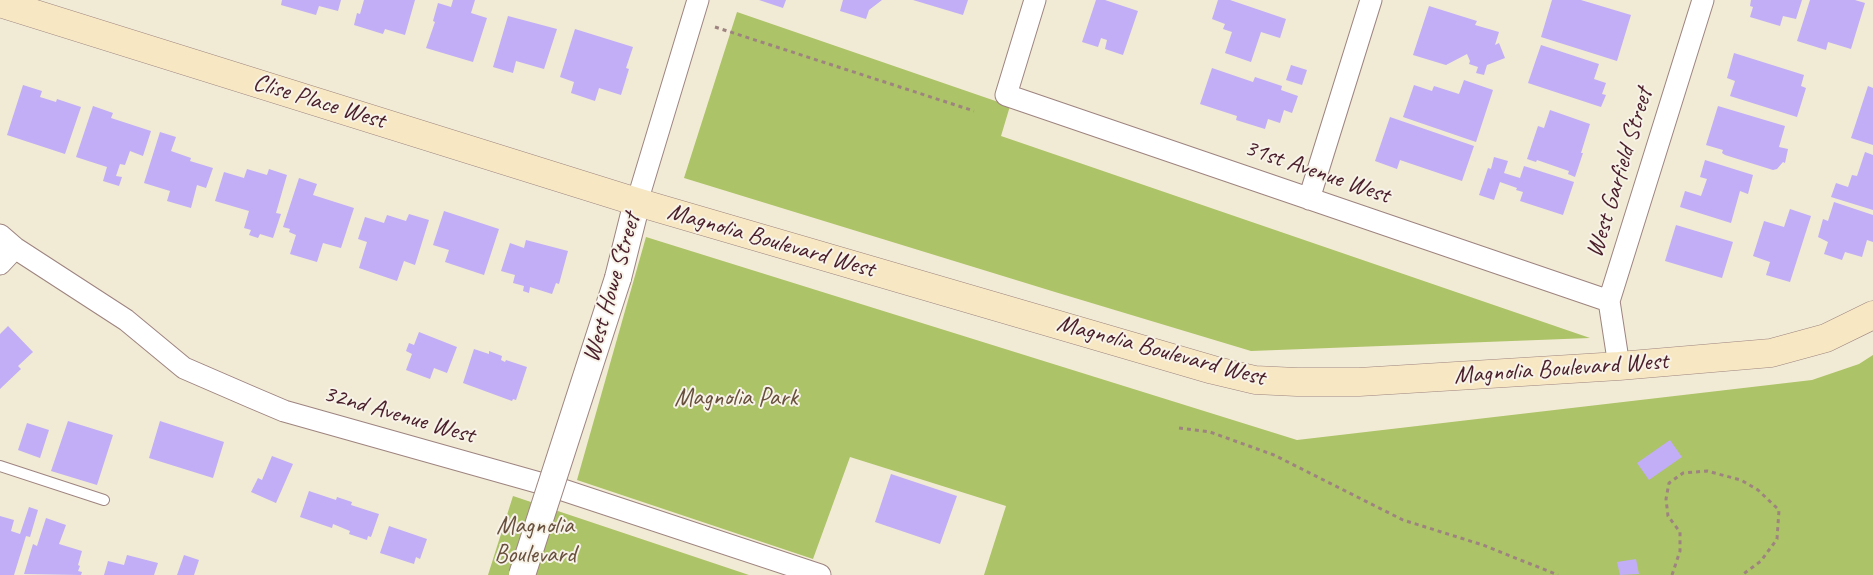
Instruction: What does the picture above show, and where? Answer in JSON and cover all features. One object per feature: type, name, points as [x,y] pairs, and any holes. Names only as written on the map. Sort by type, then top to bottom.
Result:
[{"type":"main road","name":"Clise Place West","points":[[0,3],[637,202]]},
{"type":"main road","name":"Magnolia Boulevard West","points":[[637,202],[1213,370],[1255,380],[1359,382],[1619,366],[1771,353],[1826,338],[1873,315]]},
{"type":"street","name":"West Howe Street","points":[[522,575],[618,278],[637,202],[698,0]]},
{"type":"street","name":"31st Avenue West","points":[[1035,0],[1006,95],[1609,301]]},
{"type":"street","points":[[1309,199],[1371,0]]},
{"type":"street","name":"West Garfield Street","points":[[1619,366],[1609,301],[1703,0]]},
{"type":"street","points":[[0,264],[8,241]]},
{"type":"street","name":"32nd Avenue West","points":[[8,241],[126,320],[184,368],[251,398],[284,411],[554,487],[820,575]]},
{"type":"lane","points":[[0,466],[104,500]]},
{"type":"path","points":[[712,26],[974,111]]},
{"type":"path","points":[[1179,428],[1210,432],[1274,455],[1403,520],[1483,545],[1558,575]]},
{"type":"path","points":[[1672,575],[1680,551],[1680,532],[1668,516],[1666,499],[1669,483],[1683,473],[1707,472],[1742,480],[1758,490],[1779,510],[1776,539],[1761,561],[1742,575]]},
{"type":"green space","points":[[737,12],[1010,106],[1001,136],[1590,338],[1251,351],[684,178]]},
{"type":"green space","name":"Magnolia Park","points":[[646,237],[1297,440],[1812,380],[1859,364],[1873,355],[1873,575],[984,575],[1006,506],[850,457],[813,559],[577,480]]},
{"type":"green space","name":"Magnolia Boulevard","points":[[513,496],[749,575],[488,575]]},
{"type":"building","points":[[282,0],[341,0],[338,11],[319,6],[316,15],[281,5]]},
{"type":"building","points":[[364,0],[415,0],[405,35],[385,29],[383,34],[354,25],[357,13],[360,14]]},
{"type":"building","points":[[453,0],[475,0],[471,13],[487,18],[473,62],[426,48],[435,22],[433,21],[438,3],[451,7]]},
{"type":"building","points":[[759,0],[786,0],[783,8]]},
{"type":"building","points":[[843,0],[882,0],[869,10],[866,19],[840,11]]},
{"type":"building","points":[[913,0],[968,0],[963,15]]},
{"type":"building","points":[[1096,0],[1105,0],[1138,11],[1123,55],[1105,49],[1107,40],[1101,38],[1098,47],[1082,42]]},
{"type":"building","points":[[1218,0],[1230,0],[1286,19],[1280,38],[1261,32],[1251,62],[1225,53],[1232,32],[1223,29],[1225,24],[1212,19]]},
{"type":"building","points":[[1552,0],[1581,0],[1631,15],[1617,61],[1541,37]]},
{"type":"building","points":[[1751,0],[1802,0],[1796,19],[1783,16],[1780,26],[1750,17],[1753,7],[1750,6]]},
{"type":"building","points":[[1810,0],[1855,0],[1865,3],[1851,49],[1828,42],[1826,50],[1797,41]]},
{"type":"building","points":[[1429,6],[1477,21],[1475,25],[1499,32],[1495,45],[1499,43],[1505,58],[1487,65],[1484,75],[1476,73],[1478,67],[1469,64],[1470,61],[1467,54],[1446,65],[1413,55]]},
{"type":"building","points":[[508,16],[557,29],[544,69],[516,61],[513,73],[493,67]]},
{"type":"building","points":[[575,29],[633,47],[626,68],[629,69],[621,95],[599,88],[595,101],[571,93],[574,82],[560,77]]},
{"type":"building","points":[[1541,45],[1599,64],[1594,79],[1606,83],[1602,94],[1606,95],[1601,107],[1528,83]]},
{"type":"building","points":[[1734,53],[1804,75],[1801,86],[1806,88],[1797,117],[1730,96],[1735,81],[1727,78]]},
{"type":"building","points":[[1291,65],[1307,70],[1302,85],[1286,80]]},
{"type":"building","points":[[1212,68],[1253,82],[1255,77],[1282,86],[1281,90],[1298,96],[1292,113],[1284,110],[1280,123],[1268,119],[1265,129],[1236,120],[1237,116],[1200,104]]},
{"type":"building","points":[[1464,80],[1493,90],[1476,142],[1403,117],[1414,85],[1432,91],[1434,86],[1459,94]]},
{"type":"building","points":[[23,85],[42,91],[40,97],[56,102],[57,99],[81,107],[65,154],[7,135]]},
{"type":"building","points":[[1868,86],[1873,88],[1873,145],[1851,138]]},
{"type":"building","points":[[93,106],[113,113],[111,118],[151,131],[143,156],[130,151],[125,165],[120,164],[116,176],[122,177],[119,186],[103,181],[107,167],[76,157]]},
{"type":"building","points":[[1718,106],[1785,126],[1779,147],[1788,149],[1785,163],[1783,162],[1777,169],[1773,170],[1725,155],[1722,153],[1723,150],[1706,145]]},
{"type":"building","points":[[1550,110],[1590,124],[1575,177],[1568,174],[1569,171],[1537,160],[1536,162],[1527,159],[1538,126],[1544,128]]},
{"type":"building","points":[[1390,117],[1474,146],[1462,181],[1400,160],[1397,169],[1375,161]]},
{"type":"building","points":[[160,132],[176,137],[171,151],[191,158],[190,161],[213,168],[206,188],[197,185],[191,208],[167,201],[170,191],[144,183]]},
{"type":"building","points":[[1865,152],[1873,155],[1873,210],[1831,197],[1836,183],[1848,187],[1852,175],[1857,176]]},
{"type":"building","points":[[1494,157],[1508,161],[1504,173],[1520,178],[1524,166],[1574,182],[1563,215],[1520,201],[1523,192],[1500,182],[1494,200],[1479,195],[1488,168],[1491,169]]},
{"type":"building","points":[[1705,160],[1753,175],[1748,194],[1740,191],[1731,223],[1680,207],[1685,191],[1701,196],[1707,179],[1700,177]]},
{"type":"building","points":[[247,169],[267,175],[269,169],[287,175],[276,213],[281,214],[273,238],[260,234],[258,238],[249,235],[251,230],[244,228],[249,211],[215,201],[224,172],[244,178]]},
{"type":"building","points":[[299,178],[317,184],[313,195],[354,208],[341,248],[323,243],[317,262],[290,254],[296,235],[289,232],[290,229],[283,227]]},
{"type":"building","points":[[1834,202],[1873,215],[1873,242],[1867,240],[1862,257],[1845,252],[1842,260],[1824,254],[1828,242],[1818,237],[1823,219],[1828,221]]},
{"type":"building","points":[[1790,209],[1811,216],[1790,282],[1766,275],[1770,262],[1753,256],[1764,221],[1784,227]]},
{"type":"building","points":[[444,211],[499,229],[484,275],[445,262],[449,250],[433,245]]},
{"type":"building","points":[[409,214],[429,220],[415,265],[404,261],[397,281],[359,268],[367,242],[358,239],[365,217],[384,223],[387,215],[406,221]]},
{"type":"building","points":[[1676,225],[1733,242],[1722,278],[1665,261]]},
{"type":"building","points":[[526,240],[568,251],[559,284],[556,283],[552,294],[530,287],[529,293],[523,291],[524,286],[513,283],[515,275],[501,271],[510,243],[524,248]]},
{"type":"building","points":[[8,326],[33,352],[18,366],[21,369],[0,389],[0,334]]},
{"type":"building","points":[[419,332],[457,347],[447,373],[434,368],[430,379],[406,370],[412,354],[406,351],[409,343],[414,345]]},
{"type":"building","points":[[474,349],[489,354],[489,351],[502,356],[501,360],[505,362],[506,360],[527,367],[516,400],[513,399],[512,401],[463,383]]},
{"type":"building","points":[[68,421],[113,435],[97,485],[51,471]]},
{"type":"building","points":[[160,421],[224,442],[213,478],[149,458]]},
{"type":"building","points":[[27,423],[49,430],[40,458],[18,450]]},
{"type":"building","points":[[1670,440],[1682,457],[1649,480],[1637,463]]},
{"type":"building","points":[[272,456],[293,464],[276,503],[251,492],[258,478],[262,480]]},
{"type":"building","points":[[891,474],[957,496],[940,544],[875,522]]},
{"type":"building","points":[[309,491],[336,500],[337,497],[352,502],[351,505],[379,514],[371,537],[368,536],[367,540],[349,534],[350,531],[333,524],[332,528],[300,517]]},
{"type":"building","points":[[29,507],[38,510],[30,537],[26,536],[14,575],[0,575],[0,516],[14,520],[11,531],[20,534]]},
{"type":"building","points":[[46,518],[66,525],[59,544],[82,551],[78,565],[80,566],[78,571],[82,572],[81,575],[24,574],[33,544],[37,546]]},
{"type":"building","points":[[389,526],[427,539],[420,559],[416,557],[414,564],[380,553]]},
{"type":"building","points":[[127,555],[158,563],[154,575],[104,575],[108,561],[124,565]]},
{"type":"building","points":[[184,555],[199,560],[194,575],[177,575]]},
{"type":"building","points":[[1636,559],[1639,574],[1620,575],[1617,562]]}]
